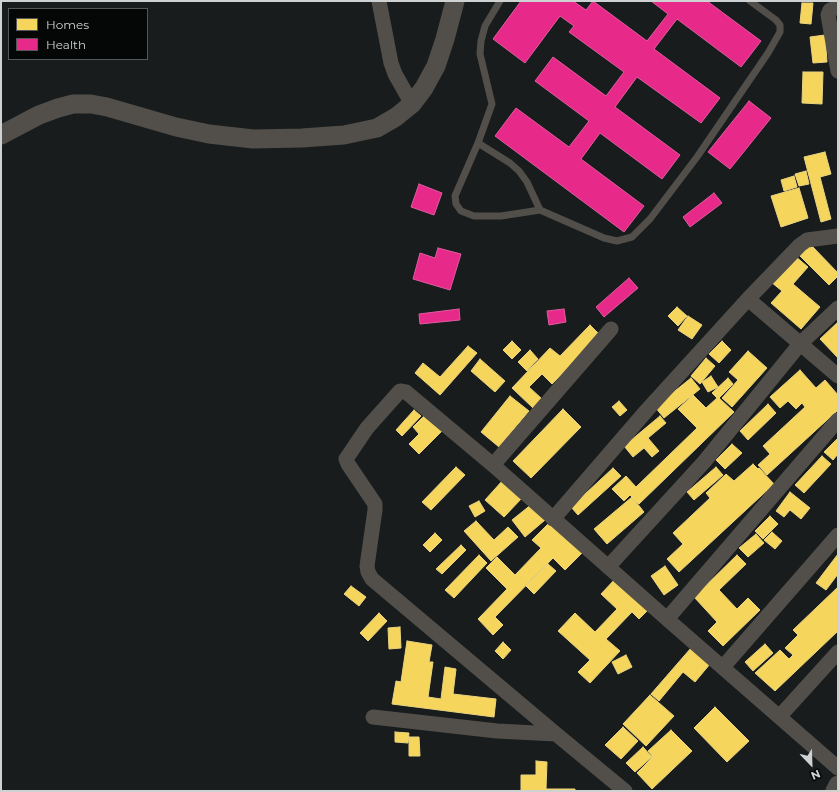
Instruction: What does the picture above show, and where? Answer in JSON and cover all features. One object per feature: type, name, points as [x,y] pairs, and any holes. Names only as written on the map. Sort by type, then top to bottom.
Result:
[{"type":"street","points":[[379,1],[391,63],[395,74],[412,104]]},
{"type":"street","points":[[1,136],[39,115],[73,104],[91,104],[107,107],[176,127],[209,134],[253,139],[309,138],[344,135],[377,128],[396,117],[412,104],[424,88],[436,66],[445,40],[455,1]]},
{"type":"street","points":[[838,7],[830,10],[828,15],[838,71]]},
{"type":"street","points":[[553,519],[647,410],[748,299],[803,242],[838,236]]},
{"type":"street","points":[[748,299],[838,376]]},
{"type":"street","points":[[608,567],[704,462],[800,344],[838,308]]},
{"type":"street","points":[[492,465],[611,329]]},
{"type":"street","points":[[625,791],[372,579],[368,572],[367,566],[375,504],[346,459],[367,428],[400,391],[406,392],[492,465],[838,768]]},
{"type":"street","points":[[667,619],[838,420]]},
{"type":"street","points":[[723,667],[838,535]]},
{"type":"street","points":[[780,716],[838,652]]},
{"type":"street","points":[[373,717],[497,731],[556,734]]},
{"type":"street","points":[[835,791],[838,785]]},
{"type":"lane","points":[[500,1],[485,26],[481,41],[480,54],[492,104],[478,143],[455,196],[456,204],[461,211],[474,216],[501,216],[540,210],[604,238],[617,241],[632,237],[650,219],[697,157],[768,54],[780,32],[780,25],[776,20],[750,1]]},
{"type":"lane","points":[[478,143],[510,163],[519,171],[527,182],[540,210]]},
{"type":"building: Homes","points":[[802,3],[813,3],[811,24],[800,23]]},
{"type":"building: Homes","points":[[825,35],[827,62],[813,63],[810,37]]},
{"type":"building: Homes","points":[[803,72],[823,72],[822,104],[802,103]]},
{"type":"building: Homes","points":[[825,152],[831,174],[820,177],[831,219],[821,222],[804,157]]},
{"type":"building: Homes","points":[[806,171],[809,184],[799,186],[795,174]]},
{"type":"building: Homes","points":[[794,176],[797,187],[784,191],[781,180]]},
{"type":"building: Homes","points":[[799,188],[808,218],[781,227],[771,196]]},
{"type":"building: Homes","points":[[810,244],[838,273],[838,276],[829,285],[799,255]]},
{"type":"building: Homes","points":[[795,256],[808,267],[793,284],[820,307],[801,329],[771,303],[782,291],[771,282]]},
{"type":"building: Homes","points":[[677,307],[687,316],[678,326],[668,316]]},
{"type":"building: Homes","points":[[688,316],[702,325],[692,339],[678,330]]},
{"type":"building: Homes","points":[[838,322],[838,358],[820,339]]},
{"type":"building: Homes","points":[[590,325],[600,335],[552,384],[542,374],[529,387],[542,399],[533,408],[512,388],[550,348],[560,356]]},
{"type":"building: Homes","points":[[512,341],[521,350],[512,359],[503,350]]},
{"type":"building: Homes","points":[[722,341],[731,350],[719,363],[709,354]]},
{"type":"building: Homes","points":[[468,346],[477,353],[440,395],[415,373],[423,363],[440,377]]},
{"type":"building: Homes","points":[[530,350],[538,359],[527,371],[518,362]]},
{"type":"building: Homes","points":[[748,351],[767,368],[732,407],[722,398],[738,380],[729,372]]},
{"type":"building: Homes","points":[[706,358],[715,366],[700,384],[691,376]]},
{"type":"building: Homes","points":[[480,359],[505,381],[495,392],[471,371]]},
{"type":"building: Homes","points":[[800,370],[816,388],[825,380],[838,395],[838,410],[767,475],[758,465],[770,454],[763,446],[805,407],[802,403],[796,409],[788,401],[780,408],[770,397]]},
{"type":"building: Homes","points":[[711,376],[718,387],[708,392],[702,382]]},
{"type":"building: Homes","points":[[691,378],[700,389],[664,418],[655,407]]},
{"type":"building: Homes","points":[[728,378],[733,384],[719,398],[734,412],[639,504],[630,495],[624,501],[612,489],[626,476],[636,487],[697,428],[678,409],[693,395],[706,408],[717,398],[712,393]]},
{"type":"building: Homes","points":[[510,396],[529,411],[499,447],[481,432]]},
{"type":"building: Homes","points":[[619,401],[627,410],[620,416],[612,407]]},
{"type":"building: Homes","points":[[768,404],[776,413],[748,440],[740,431]]},
{"type":"building: Homes","points":[[563,409],[581,427],[531,478],[513,461]]},
{"type":"building: Homes","points":[[414,410],[421,416],[402,436],[396,430]]},
{"type":"building: Homes","points":[[426,414],[442,431],[419,454],[409,444],[419,434],[413,427]]},
{"type":"building: Homes","points":[[660,416],[666,423],[648,438],[659,451],[652,457],[644,448],[633,457],[624,446]]},
{"type":"building: Homes","points":[[838,438],[838,454],[833,460],[824,452]]},
{"type":"building: Homes","points":[[732,444],[742,453],[725,469],[716,460]]},
{"type":"building: Homes","points":[[822,456],[831,464],[804,493],[795,485]]},
{"type":"building: Homes","points":[[753,464],[758,469],[759,468],[774,484],[679,572],[667,559],[683,544],[673,533],[710,498],[706,493],[726,474],[734,481]]},
{"type":"building: Homes","points":[[456,467],[465,475],[431,510],[422,502]]},
{"type":"building: Homes","points":[[716,467],[723,475],[694,500],[687,492]]},
{"type":"building: Homes","points":[[613,468],[621,476],[578,515],[571,507]]},
{"type":"building: Homes","points":[[503,480],[522,498],[504,517],[485,500]]},
{"type":"building: Homes","points":[[790,492],[810,508],[801,519],[790,510],[784,517],[776,511]]},
{"type":"building: Homes","points":[[632,497],[644,512],[607,544],[594,529]]},
{"type":"building: Homes","points":[[479,501],[485,511],[475,517],[469,506]]},
{"type":"building: Homes","points":[[532,504],[545,520],[525,537],[512,520]]},
{"type":"building: Homes","points":[[770,516],[778,524],[763,539],[755,531]]},
{"type":"building: Homes","points":[[476,521],[494,540],[508,527],[518,537],[491,561],[464,531]]},
{"type":"building: Homes","points":[[551,521],[582,553],[565,570],[553,558],[495,617],[503,625],[493,635],[478,619],[507,589],[486,568],[497,557],[515,575],[541,548],[532,540]]},
{"type":"building: Homes","points":[[772,532],[782,541],[775,549],[764,540]]},
{"type":"building: Homes","points":[[435,533],[442,540],[430,552],[423,545]]},
{"type":"building: Homes","points":[[756,534],[764,543],[748,557],[739,548]]},
{"type":"building: Homes","points":[[461,545],[466,550],[442,574],[436,569]]},
{"type":"building: Homes","points":[[838,554],[838,574],[826,590],[816,583]]},
{"type":"building: Homes","points":[[479,555],[487,563],[454,598],[445,590]]},
{"type":"building: Homes","points":[[737,555],[746,564],[719,590],[737,609],[748,598],[760,610],[723,646],[708,631],[717,622],[694,597]]},
{"type":"building: Homes","points":[[548,564],[556,571],[534,594],[526,586]]},
{"type":"building: Homes","points":[[665,566],[678,585],[664,595],[651,576]]},
{"type":"building: Homes","points":[[616,578],[649,609],[639,619],[632,612],[606,639],[620,651],[590,683],[578,672],[590,660],[558,631],[575,613],[595,632],[617,609],[601,594]]},
{"type":"building: Homes","points":[[351,586],[366,597],[359,606],[344,594]]},
{"type":"building: Homes","points":[[838,587],[838,631],[775,691],[755,673],[780,650],[789,659],[793,655],[785,648],[798,635],[793,630]]},
{"type":"building: Homes","points":[[379,613],[387,621],[368,641],[360,633]]},
{"type":"building: Homes","points":[[400,627],[401,648],[389,649],[388,628]]},
{"type":"building: Homes","points":[[407,641],[432,645],[429,662],[433,662],[428,697],[441,699],[445,667],[456,669],[453,694],[496,699],[494,717],[392,704],[396,681],[401,682]]},
{"type":"building: Homes","points":[[503,642],[511,650],[503,659],[495,651]]},
{"type":"building: Homes","points":[[765,644],[773,653],[753,671],[745,662]]},
{"type":"building: Homes","points":[[691,648],[710,664],[695,682],[683,672],[659,701],[651,694]]},
{"type":"building: Homes","points":[[626,655],[632,667],[618,674],[612,662]]},
{"type":"building: Homes","points":[[650,695],[674,716],[646,746],[623,724]]},
{"type":"building: Homes","points":[[715,707],[749,741],[727,762],[694,728]]},
{"type":"building: Homes","points":[[623,727],[638,741],[621,759],[605,745]]},
{"type":"building: Homes","points":[[671,730],[692,751],[652,789],[637,773],[653,757],[648,751]]},
{"type":"building: Homes","points":[[395,732],[409,733],[408,743],[395,742]]},
{"type":"building: Homes","points":[[409,737],[419,737],[420,756],[409,756]]},
{"type":"building: Homes","points":[[643,747],[652,757],[635,772],[626,763]]},
{"type":"building: Homes","points":[[536,761],[547,762],[546,789],[575,789],[575,791],[521,791],[521,775],[536,775]]},
{"type":"building: Health","points":[[521,1],[573,1],[586,10],[593,1],[647,41],[668,14],[651,1],[707,1],[761,41],[741,67],[677,19],[654,49],[720,98],[701,123],[637,77],[615,107],[680,155],[662,179],[600,133],[581,159],[644,206],[624,232],[495,136],[516,108],[569,147],[589,121],[535,81],[553,57],[606,96],[624,72],[569,32],[574,26],[560,16],[525,63],[493,39]]},
{"type":"building: Health","points":[[749,101],[771,118],[730,169],[708,152]]},
{"type":"building: Health","points":[[419,184],[442,193],[434,215],[411,207]]},
{"type":"building: Health","points":[[714,193],[722,203],[690,227],[683,217]]},
{"type":"building: Health","points":[[438,248],[461,254],[450,290],[413,279],[420,253],[435,258]]},
{"type":"building: Health","points":[[629,278],[638,288],[604,317],[596,307]]},
{"type":"building: Health","points":[[459,309],[460,320],[420,324],[419,314]]},
{"type":"building: Health","points":[[564,309],[566,322],[549,325],[547,311]]}]
